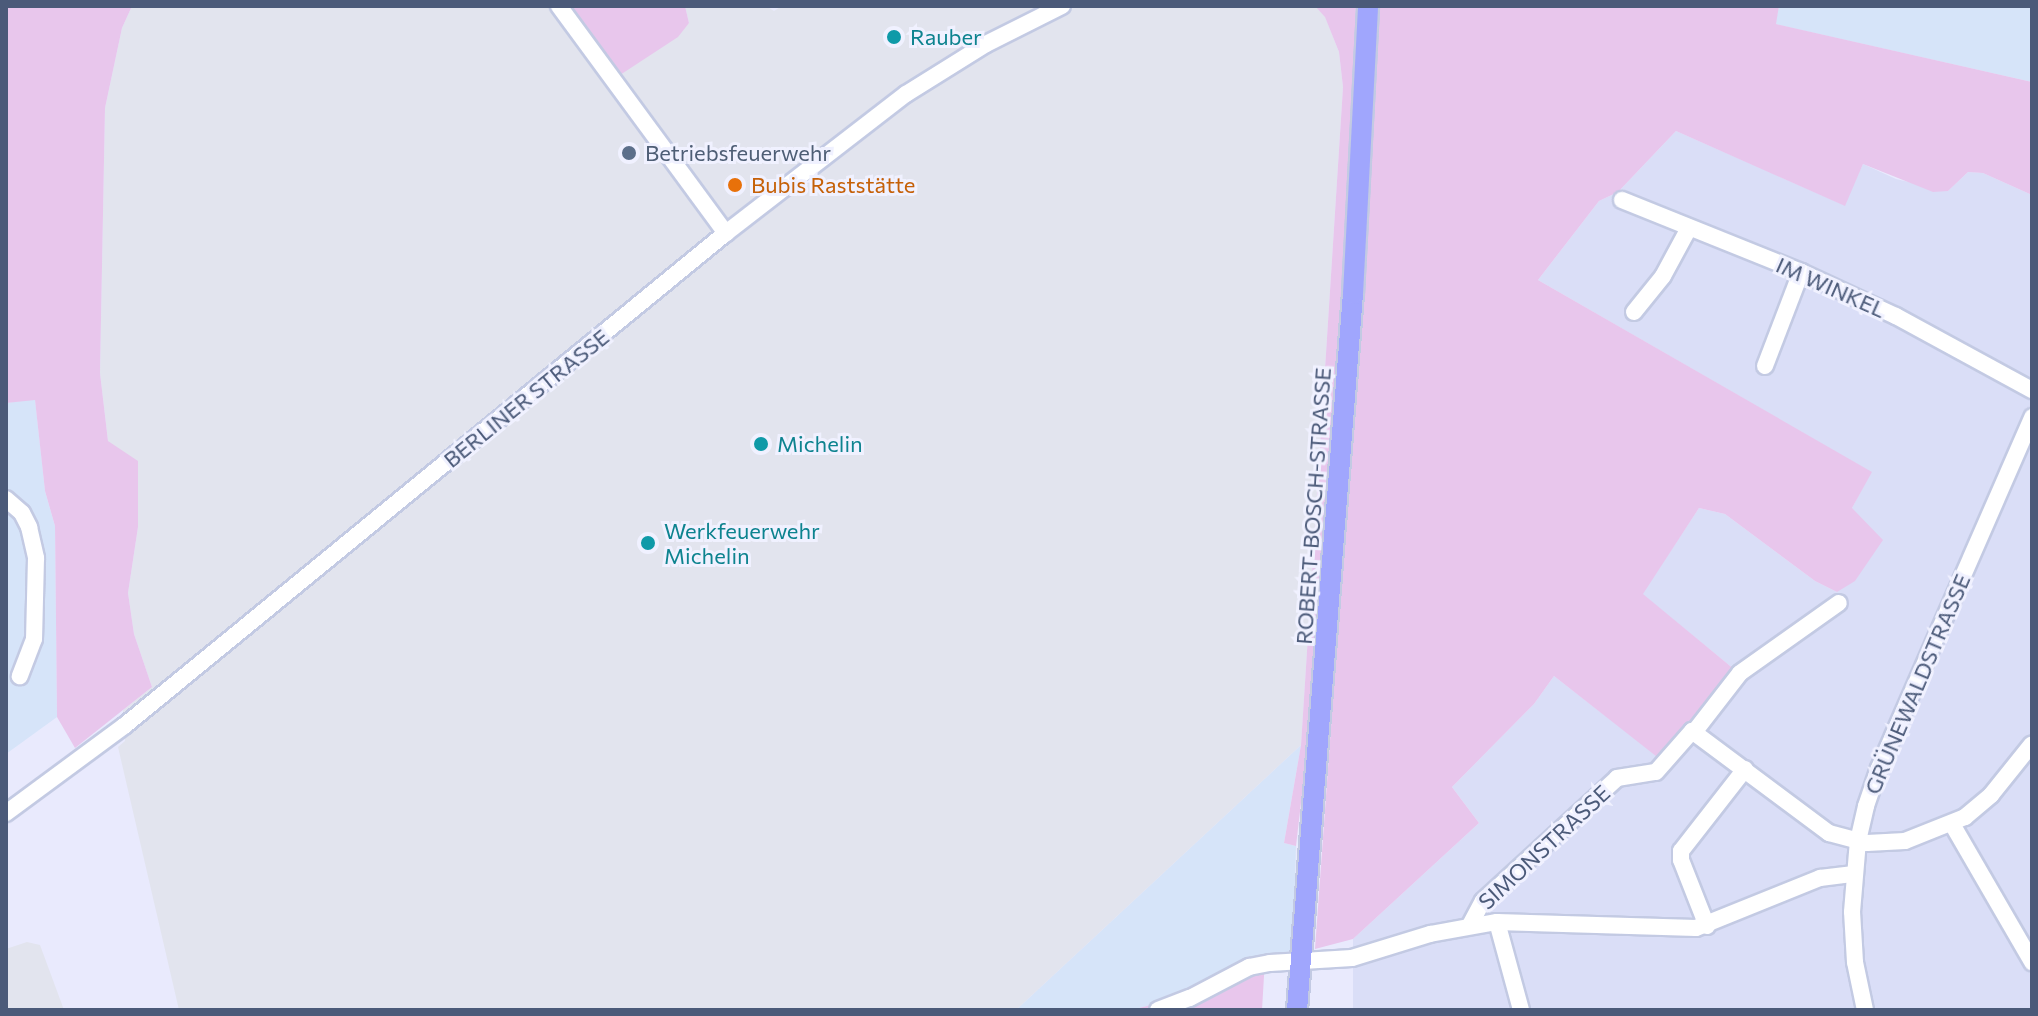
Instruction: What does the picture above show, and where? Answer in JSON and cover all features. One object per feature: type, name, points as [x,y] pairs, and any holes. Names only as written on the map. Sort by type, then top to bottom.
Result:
[{"type":"main road","name":"ROBERT-BOSCH-STRASSE","points":[[1297,1010],[1353,294],[1368,6]]},
{"type":"street","points":[[559,6],[726,233]]},
{"type":"street","name":"BERLINER STRASSE","points":[[6,813],[124,726],[726,233],[906,94],[986,44],[1062,6]]},
{"type":"street","name":"IM WINKEL","points":[[1622,200],[1801,272],[1896,316],[2032,390]]},
{"type":"street","points":[[1634,312],[1663,276],[1689,228]]},
{"type":"street","points":[[1765,366],[1801,272]]},
{"type":"street","name":"GRÜNEWALDSTRASSE","points":[[1865,1010],[1853,939],[1858,841],[1879,768],[2032,417]]},
{"type":"street","points":[[6,499],[26,520],[36,558],[34,639],[20,676]]},
{"type":"street","name":"SIMONSTRASSE","points":[[1470,925],[1483,901],[1617,778],[1656,772],[1689,732],[1695,731],[1740,673],[1839,603]]},
{"type":"street","points":[[1695,731],[1829,833],[1858,841],[1905,841],[1952,824],[1991,795],[2032,744]]},
{"type":"street","points":[[1707,926],[1681,860],[1681,851],[1745,769]]},
{"type":"street","points":[[1952,824],[2032,962]]},
{"type":"street","points":[[1158,1010],[1190,998],[1249,967],[1301,960],[1352,958],[1470,925],[1497,922],[1681,928],[1707,926],[1820,878],[1854,874]]},
{"type":"street","points":[[1497,922],[1521,1010]]},
{"type":"shaded area","points":[[6,6],[132,6],[122,28],[105,108],[100,373],[108,441],[138,461],[138,527],[128,593],[134,634],[152,687],[75,748],[57,717],[55,526],[45,491],[35,400],[6,403]]},
{"type":"shaded area","points":[[132,6],[571,6],[620,75],[689,23],[685,6],[766,6],[774,11],[782,6],[1315,6],[1325,16],[1339,52],[1343,87],[1301,745],[1016,1010],[179,1010],[118,747],[125,741],[123,710],[152,687],[134,634],[128,593],[138,527],[108,441],[100,373],[105,108],[122,28]]},
{"type":"shaded area","points":[[571,6],[685,6],[689,23],[678,37],[620,75]]},
{"type":"shaded area","points":[[1315,6],[1356,6],[1347,227],[1311,716],[1296,846],[1284,843],[1301,745],[1343,87],[1339,52],[1325,17]]},
{"type":"shaded area","points":[[1377,6],[1779,6],[1776,24],[2032,82],[2032,195],[1983,173],[1968,172],[1948,191],[1933,192],[1863,164],[1845,206],[1676,131],[1618,192],[1599,201],[1538,280],[1872,472],[1852,508],[1883,540],[1855,581],[1837,592],[1815,581],[1725,514],[1699,508],[1643,594],[1735,670],[1693,724],[1683,728],[1661,760],[1554,676],[1534,704],[1452,787],[1479,823],[1353,939],[1315,949],[1343,560]]},
{"type":"shaded area","points":[[1779,6],[2032,6],[2032,82],[1775,24]]},
{"type":"shaded area","points":[[1676,131],[1844,205],[1863,164],[1896,179],[1948,191],[1968,172],[1983,173],[2032,195],[2032,1010],[1353,1010],[1353,939],[1479,823],[1452,787],[1534,704],[1554,676],[1661,759],[1735,670],[1642,594],[1699,508],[1725,514],[1815,581],[1837,592],[1852,508],[1871,472],[1538,280],[1599,201],[1618,192]]},
{"type":"shaded area","points":[[35,399],[45,491],[55,526],[57,717],[6,754],[6,403]]},
{"type":"shaded area","points":[[1301,745],[1284,843],[1296,846],[1293,950],[1247,964],[1187,995],[1132,1010],[1016,1010]]},
{"type":"shaded area","points":[[27,942],[40,945],[64,1010],[6,1010],[6,949]]},
{"type":"shaded area","points":[[1265,959],[1262,1010],[1132,1010],[1187,995]]},
{"type":"place","name":"Rauber","points":[[894,37]]},
{"type":"place","name":"Betriebsfeuerwehr","points":[[629,153]]},
{"type":"place","name":"Bubis Raststätte","points":[[735,185]]},
{"type":"place","name":"Michelin","points":[[761,444]]},
{"type":"place","name":"Werkfeuerwehr Michelin","points":[[648,543]]}]
